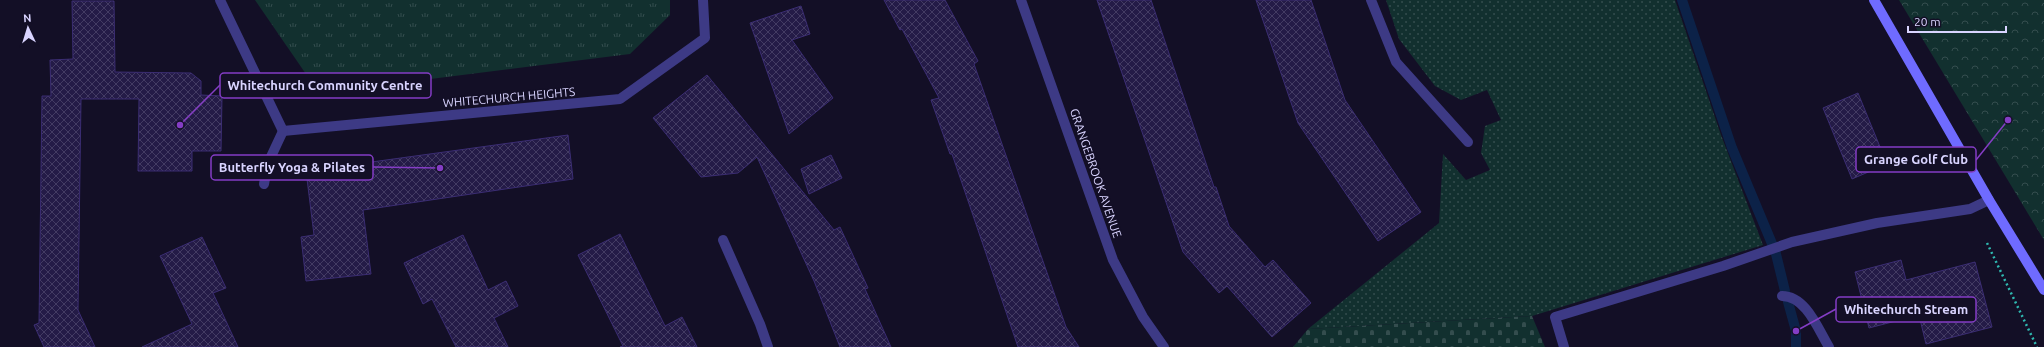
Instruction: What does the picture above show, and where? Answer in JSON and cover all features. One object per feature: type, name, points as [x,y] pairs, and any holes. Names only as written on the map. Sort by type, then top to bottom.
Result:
[{"type":"street","points":[[220,0],[283,131],[268,163],[264,184]]},
{"type":"street","name":"WHITECHURCH HEIGHTS","points":[[283,131],[620,99],[705,38],[703,0]]},
{"type":"street","name":"GRANGEBROOK AVENUE","points":[[1021,0],[1113,260],[1143,317],[1164,347]]},
{"type":"street","points":[[1371,0],[1396,62],[1468,142]]},
{"type":"street","points":[[1874,0],[1989,200],[2044,290]]},
{"type":"street","points":[[1564,347],[1555,317],[1723,266],[1792,242],[1877,223],[1970,209],[1989,200]]},
{"type":"street","points":[[724,240],[760,324],[768,347]]},
{"type":"street","points":[[1786,296],[1807,310],[1829,347]]},
{"type":"green space","points":[[255,0],[670,0],[670,15],[630,54],[319,93]]},
{"type":"green space","points":[[1386,0],[1675,0],[1721,135],[1763,245],[1532,316],[1308,329],[1439,223],[1443,154],[1466,180],[1490,170],[1481,153],[1485,126],[1501,120],[1487,90],[1461,100],[1435,86],[1399,39]]},
{"type":"green space","points":[[1899,0],[2044,0],[2044,240]]},
{"type":"green space","points":[[1532,316],[1545,347],[1293,347],[1308,329]]},
{"type":"building","points":[[884,0],[945,0],[978,61],[974,64],[1066,327],[1079,347],[1018,347],[952,154],[950,154],[931,100],[939,98],[902,29],[900,30]]},
{"type":"building","points":[[1097,0],[1151,0],[1214,187],[1216,187],[1229,226],[1265,267],[1273,260],[1311,303],[1272,337],[1227,286],[1219,293],[1183,252]]},
{"type":"building","points":[[1256,0],[1311,0],[1345,100],[1421,212],[1378,241],[1298,123]]},
{"type":"building","points":[[72,1],[114,1],[115,72],[191,73],[201,81],[201,95],[222,96],[221,151],[192,151],[192,171],[138,171],[139,99],[81,99],[78,310],[95,347],[44,347],[34,325],[39,323],[42,96],[51,96],[50,60],[73,59]]},
{"type":"building","points":[[801,6],[810,34],[792,40],[833,98],[789,134],[750,23]]},
{"type":"building","points":[[707,75],[834,230],[840,227],[868,288],[865,289],[891,347],[840,347],[814,281],[757,157],[738,173],[701,177],[653,118]]},
{"type":"building","points":[[1858,93],[1887,164],[1852,179],[1823,108]]},
{"type":"building","points":[[568,135],[573,179],[363,210],[371,274],[306,281],[301,237],[314,235],[306,171]]},
{"type":"building","points":[[831,155],[842,178],[809,194],[801,169]]},
{"type":"building","points":[[620,234],[665,326],[682,317],[697,347],[620,347],[623,346],[578,255]]},
{"type":"building","points":[[463,235],[488,290],[506,281],[518,306],[494,318],[508,347],[456,347],[432,299],[423,304],[404,263]]},
{"type":"building","points":[[202,237],[226,288],[213,293],[238,347],[142,347],[192,324],[160,256]]},
{"type":"building","points":[[1901,260],[1906,280],[1975,262],[1992,327],[1926,344],[1919,315],[1869,328],[1855,272]]},
{"type":"waterway","points":[[1682,0],[1732,148],[1773,246]]},
{"type":"waterway","points":[[1775,250],[1785,291]]},
{"type":"waterway","points":[[1788,302],[1796,331],[1796,347]]},
{"type":"place","name":"Grange Golf Club","points":[[2008,120]]},
{"type":"place","name":"Whitechurch Community Centre","points":[[180,125]]},
{"type":"place","name":"Butterfly Yoga & Pilates","points":[[440,168]]},
{"type":"place","name":"Whitechurch Stream","points":[[1796,331]]}]
